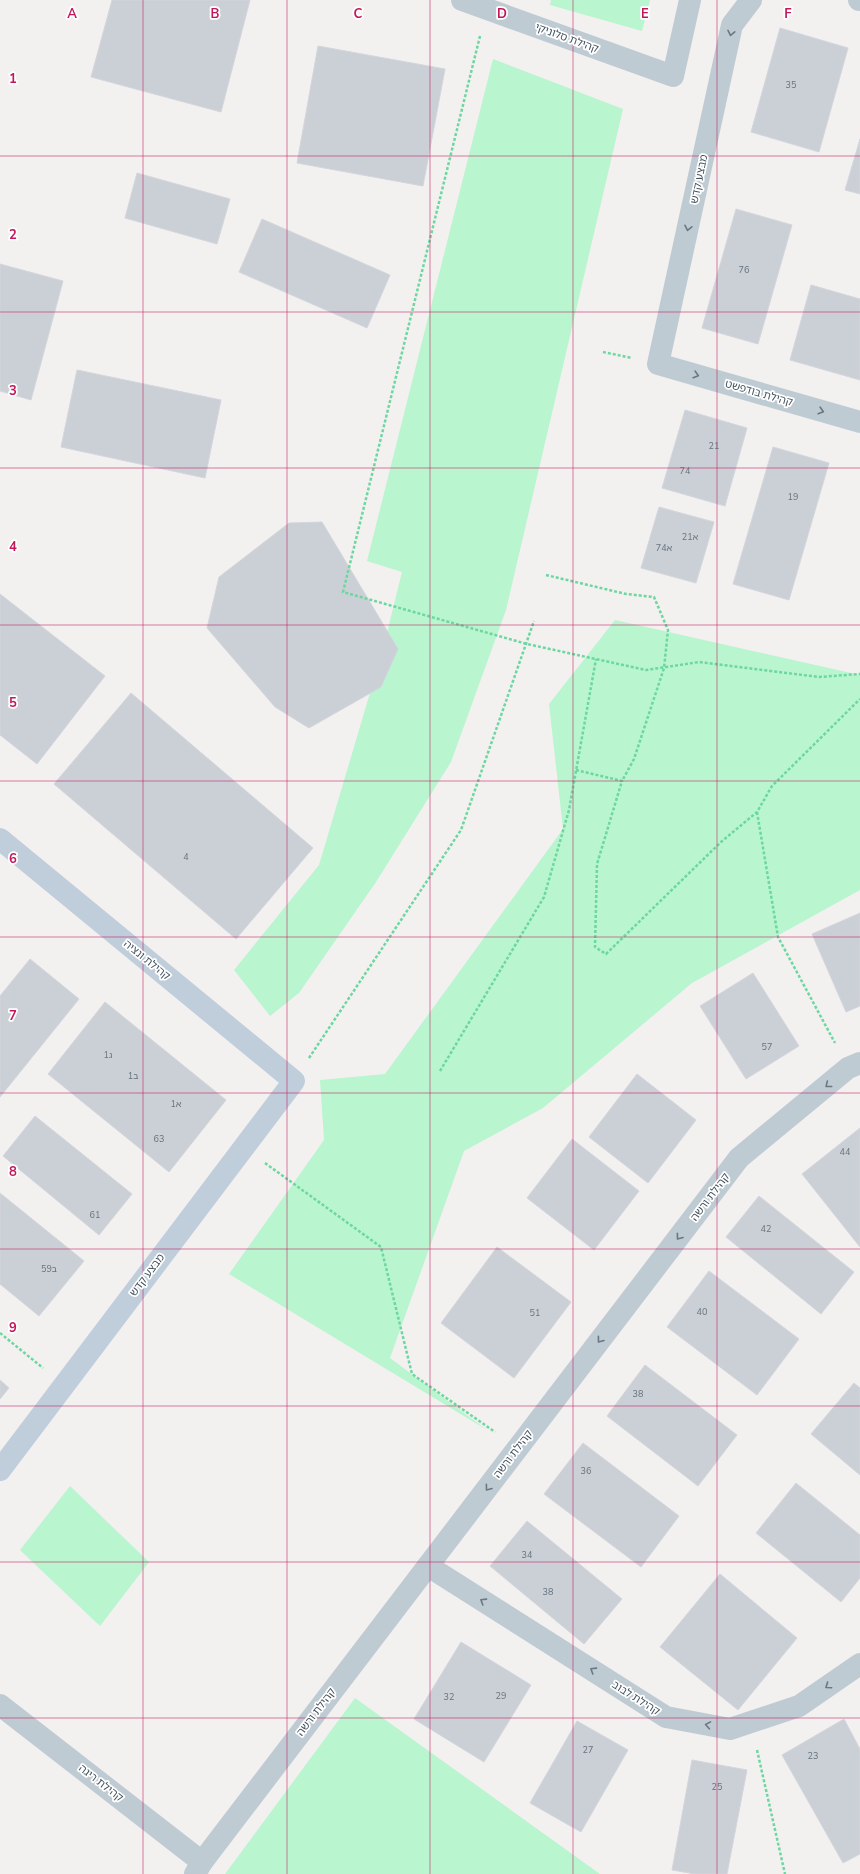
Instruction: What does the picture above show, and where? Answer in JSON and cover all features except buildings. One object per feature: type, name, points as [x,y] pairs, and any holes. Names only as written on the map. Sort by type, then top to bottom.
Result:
[{"type":"street","name":"קהילת סלוניקי","points":[[462,0],[673,76],[690,0]]},
{"type":"street","name":"מבצע קדש","points":[[658,364],[732,25],[751,0]]},
{"type":"street","name":"קהילת בודפשט","points":[[658,364],[860,422]]},
{"type":"street","name":"קהילת ונציה","points":[[0,839],[294,1081]]},
{"type":"street","name":"קהילת ורשה","points":[[198,1868],[739,1158],[854,1066]]},
{"type":"street","name":"מבצע קדש","points":[[0,1470],[294,1081]]},
{"type":"street","name":"קהילת לבוב","points":[[428,1566],[666,1717],[730,1729],[799,1706],[860,1664]]},
{"type":"street","name":"קהילת ריגה","points":[[0,1705],[198,1868]]},
{"type":"path","points":[[487,8],[343,592],[527,644],[646,670],[699,662],[819,677],[860,674]]},
{"type":"path","points":[[546,575],[626,594],[654,597],[668,630],[664,668],[634,759],[622,781],[597,864],[596,947],[606,954],[721,842],[757,812],[772,786],[860,699]]},
{"type":"path","points":[[294,1081],[461,830],[534,622]]},
{"type":"path","points":[[440,1071],[544,897],[569,810],[596,660]]},
{"type":"path","points":[[576,770],[622,781]]},
{"type":"path","points":[[757,812],[778,937],[854,1066]]},
{"type":"path","points":[[244,1147],[381,1247],[412,1374],[518,1448]]},
{"type":"path","points":[[0,1333],[64,1385]]},
{"type":"path","points":[[751,1722],[786,1874]]},
{"type":"green space","points":[[551,0],[650,0],[642,31],[550,5]]},
{"type":"green space","points":[[493,59],[623,109],[506,610],[451,762],[376,882],[299,993],[270,1016],[234,970],[319,865],[383,649],[402,572],[367,561]]},
{"type":"green space","points":[[615,620],[860,675],[860,890],[692,983],[543,1108],[464,1151],[390,1358],[487,1430],[229,1274],[324,1140],[320,1080],[385,1074],[563,829],[549,704]]},
{"type":"green space","points":[[70,1486],[149,1562],[100,1626],[20,1550]]},
{"type":"green space","points":[[355,1698],[600,1874],[225,1874]]}]
